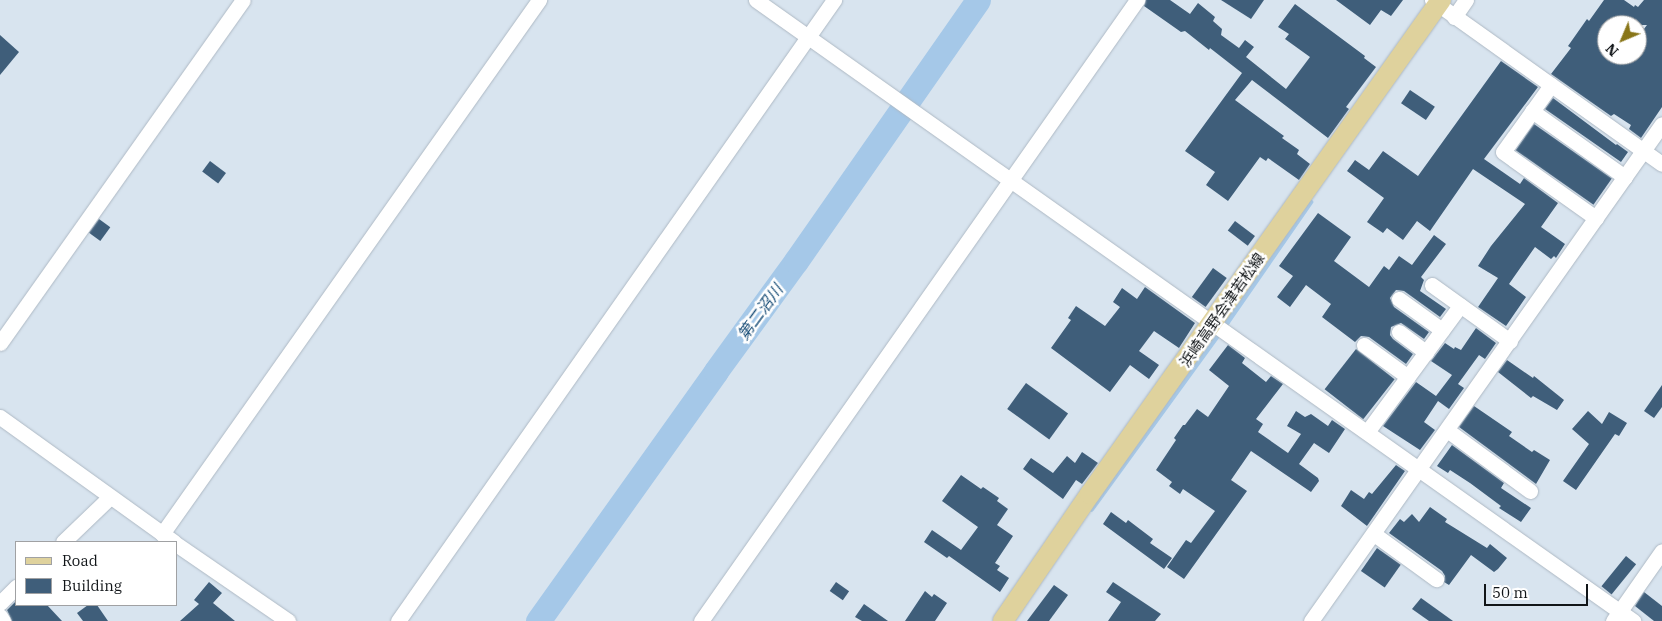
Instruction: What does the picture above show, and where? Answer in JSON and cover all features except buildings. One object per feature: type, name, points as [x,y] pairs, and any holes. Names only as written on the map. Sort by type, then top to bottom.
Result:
[{"type":"main road","name":"浜崎高野会津若松線","points":[[1003,621],[1090,494],[1219,328],[1437,1]]},
{"type":"street","points":[[0,343],[242,0]]},
{"type":"street","points":[[0,417],[171,540],[539,0]]},
{"type":"street","points":[[756,0],[1367,432],[1616,616],[1633,621]]},
{"type":"street","points":[[398,621],[834,0]]},
{"type":"street","points":[[701,621],[1012,181],[1137,0]]},
{"type":"street","points":[[1454,17],[1466,0]]},
{"type":"street","points":[[1437,1],[1454,17],[1662,164]]},
{"type":"street","points":[[1550,85],[1503,152],[1596,218]]},
{"type":"street","points":[[1532,111],[1625,177]]},
{"type":"street","points":[[1312,621],[1662,124]]},
{"type":"street","points":[[1432,285],[1510,341]]},
{"type":"street","points":[[1399,299],[1442,330]]},
{"type":"street","points":[[1367,432],[1460,306]]},
{"type":"street","points":[[1399,332],[1426,352]]},
{"type":"street","points":[[1364,345],[1408,376]]},
{"type":"street","points":[[1447,430],[1530,491]]},
{"type":"street","points":[[64,541],[110,497]]},
{"type":"street","points":[[1374,534],[1436,579]]},
{"type":"street","points":[[178,545],[271,616],[288,621]]},
{"type":"street","points":[[1616,616],[1662,551]]},
{"type":"street","points":[[0,603],[15,588]]},
{"type":"street","points":[[0,616],[3,621]]},
{"type":"waterway","name":"第二沼川","points":[[538,621],[796,261],[978,0]]},
{"type":"waterway","points":[[1091,509],[1227,322],[1310,202]]}]
